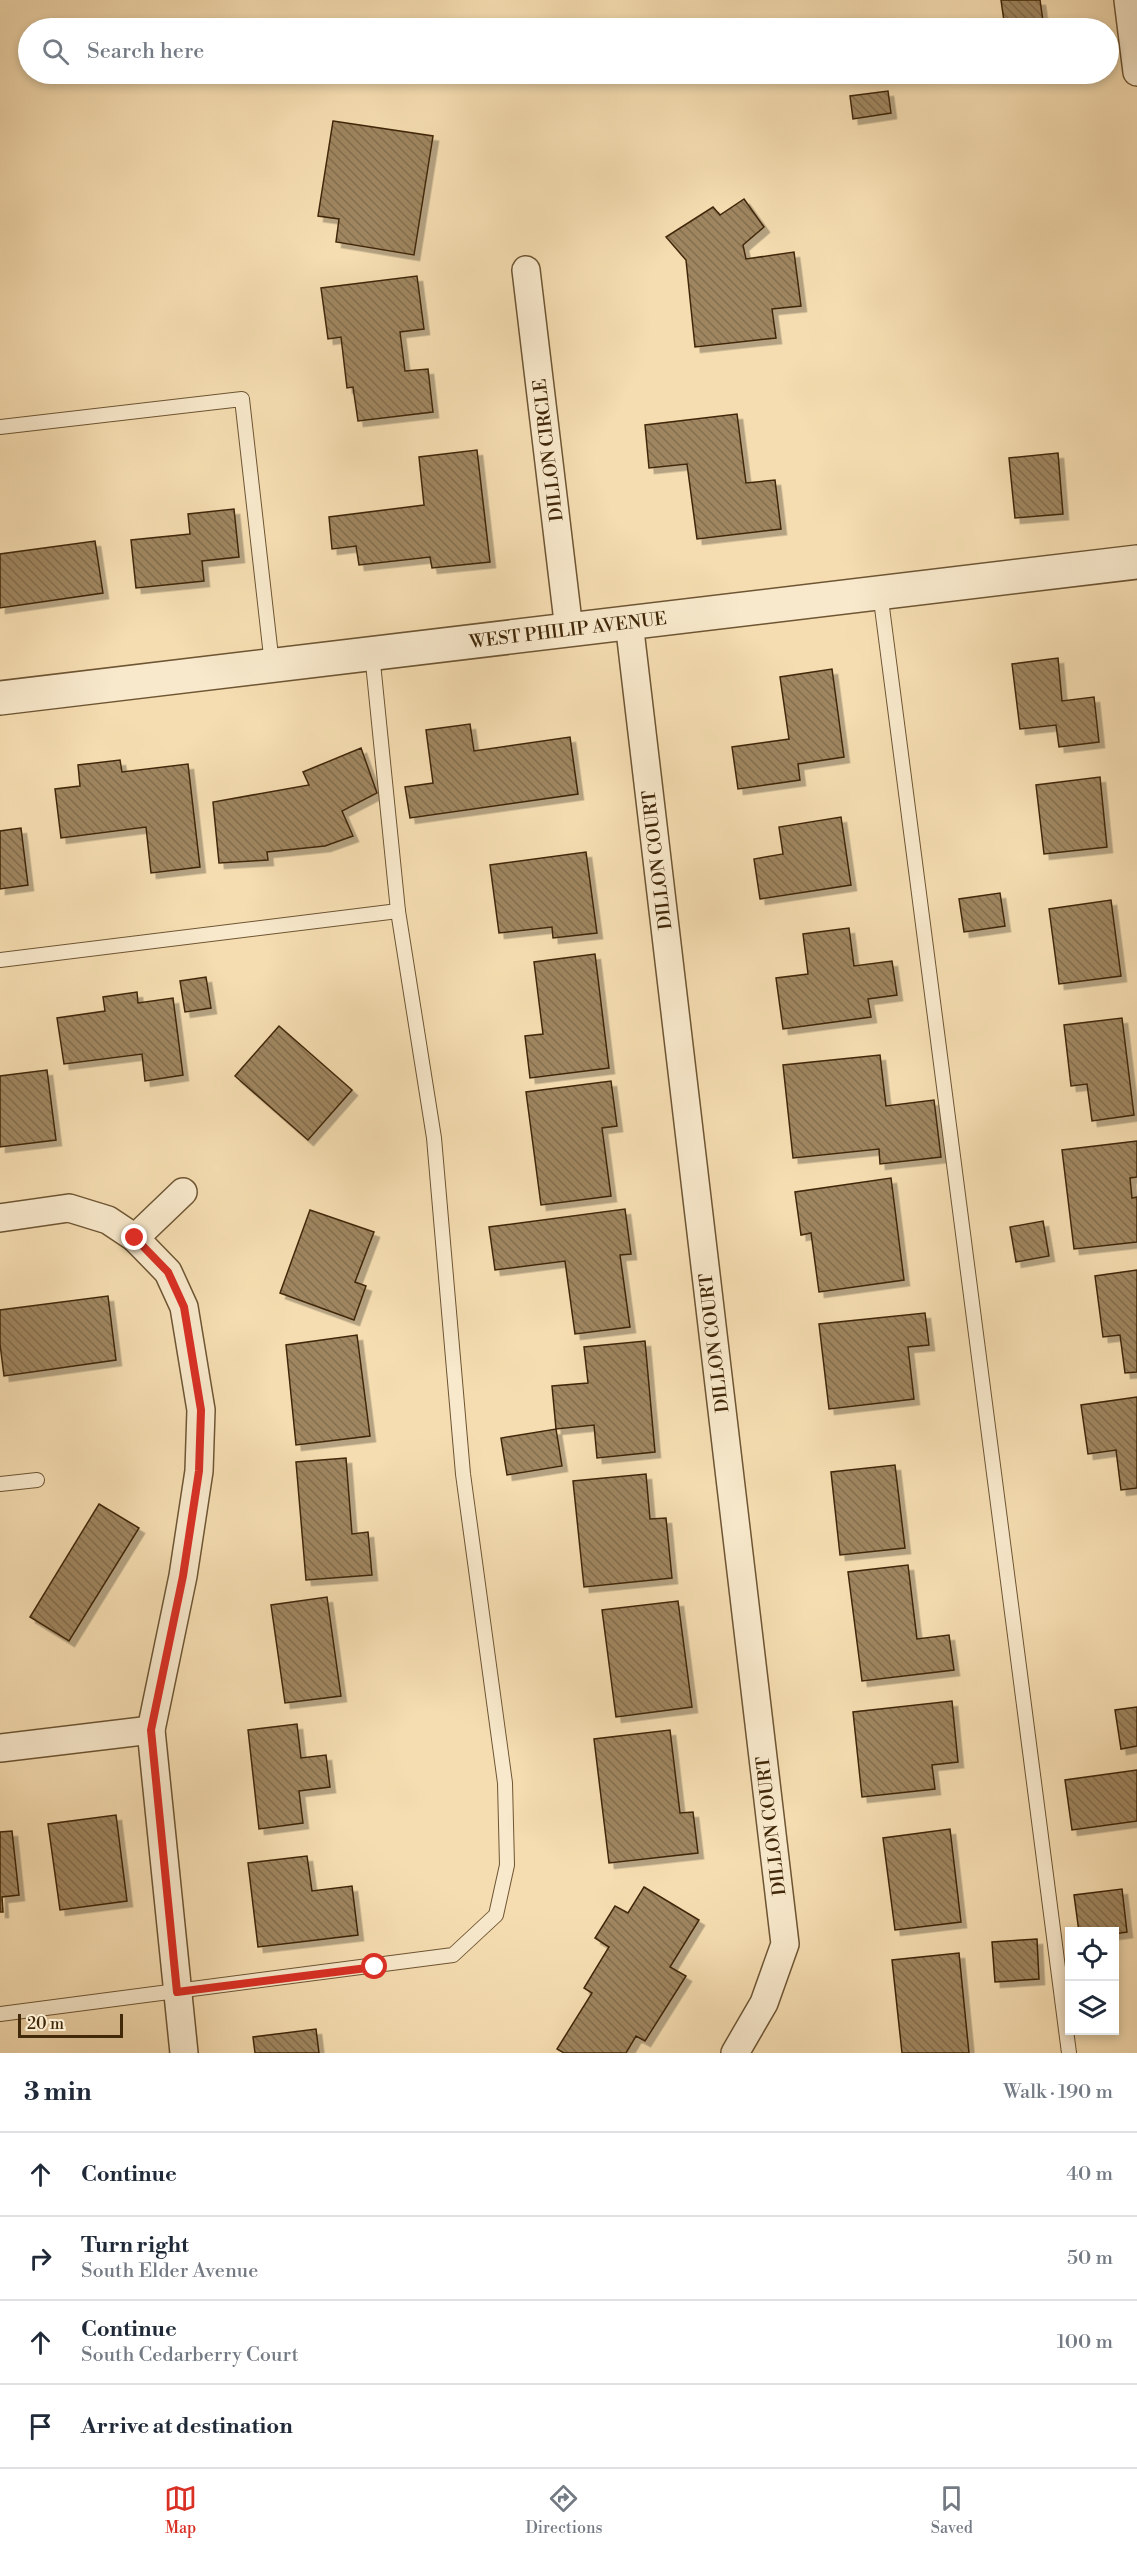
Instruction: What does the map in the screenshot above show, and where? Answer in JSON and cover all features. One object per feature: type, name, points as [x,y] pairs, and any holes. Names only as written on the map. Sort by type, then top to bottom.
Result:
[{"type":"street","points":[[1128,0],[1137,72]]},
{"type":"street","name":"DILLON CIRCLE","points":[[526,270],[569,630]]},
{"type":"street","name":"WEST PHILIP AVENUE","points":[[0,698],[1137,562]]},
{"type":"street","name":"DILLON COURT","points":[[629,622],[785,1944],[764,2002],[735,2053]]},
{"type":"street","points":[[135,1238],[183,1192]]},
{"type":"street","points":[[0,1218],[69,1208],[108,1220],[135,1238],[168,1272],[184,1307],[201,1410],[199,1471],[151,1730],[184,2053]]},
{"type":"street","points":[[0,1748],[151,1730]]},
{"type":"lane","points":[[0,427],[242,399],[272,665]]},
{"type":"lane","points":[[880,592],[1069,2053]]},
{"type":"lane","points":[[0,2014],[453,1955],[496,1916],[507,1865],[505,1783],[463,1474],[434,1138],[398,911],[372,653]]},
{"type":"lane","points":[[0,960],[398,911]]},
{"type":"lane","points":[[0,1485],[37,1480]]},
{"type":"building","points":[[1001,0],[1040,0],[1043,18],[1004,18]]},
{"type":"building","points":[[888,91],[891,113],[853,119],[850,96]]},
{"type":"building","points":[[333,121],[433,136],[414,255],[336,242],[339,219],[318,216]]},
{"type":"building","points":[[744,199],[764,227],[743,245],[746,259],[794,252],[801,306],[772,309],[776,338],[695,347],[686,260],[666,237],[713,207],[720,215]]},
{"type":"building","points":[[417,276],[424,329],[400,332],[405,371],[428,369],[433,412],[358,421],[353,387],[347,388],[341,337],[328,339],[321,288]]},
{"type":"building","points":[[737,414],[746,483],[775,480],[781,529],[697,539],[687,464],[649,468],[645,425]]},
{"type":"building","points":[[477,450],[490,562],[432,568],[430,557],[359,565],[356,546],[332,549],[329,517],[424,505],[419,457]]},
{"type":"building","points":[[1058,453],[1063,514],[1015,518],[1009,458]]},
{"type":"building","points":[[234,509],[239,557],[202,561],[204,581],[136,588],[131,540],[190,534],[188,514]]},
{"type":"building","points":[[95,541],[103,593],[0,608],[0,554]]},
{"type":"building","points":[[1058,658],[1062,701],[1094,697],[1099,742],[1059,747],[1056,725],[1020,729],[1012,664]]},
{"type":"building","points":[[832,669],[844,757],[798,764],[800,780],[738,789],[732,747],[789,739],[780,677]]},
{"type":"building","points":[[470,724],[474,751],[570,737],[578,794],[410,818],[405,787],[433,783],[426,730]]},
{"type":"building","points":[[361,748],[377,793],[342,811],[353,836],[325,846],[267,852],[268,860],[219,863],[213,802],[309,785],[303,772]]},
{"type":"building","points":[[120,760],[122,772],[188,764],[200,867],[151,873],[146,827],[61,838],[55,789],[80,786],[78,765]]},
{"type":"building","points":[[1100,777],[1107,847],[1044,854],[1036,785]]},
{"type":"building","points":[[841,817],[851,885],[760,899],[754,859],[783,854],[779,827]]},
{"type":"building","points":[[21,828],[28,885],[0,889],[0,831]]},
{"type":"building","points":[[586,852],[597,933],[553,938],[552,927],[499,933],[490,865]]},
{"type":"building","points":[[1000,893],[1005,926],[964,932],[959,899]]},
{"type":"building","points":[[1111,900],[1121,976],[1059,984],[1049,909]]},
{"type":"building","points":[[849,928],[854,966],[892,961],[897,995],[868,999],[871,1017],[783,1029],[776,978],[808,974],[803,934]]},
{"type":"building","points":[[595,954],[609,1068],[530,1078],[525,1036],[543,1034],[534,962]]},
{"type":"building","points":[[206,977],[211,1008],[185,1012],[180,981]]},
{"type":"building","points":[[137,992],[138,1003],[173,998],[183,1075],[145,1081],[142,1054],[64,1064],[57,1018],[105,1011],[103,997]]},
{"type":"building","points":[[1122,1018],[1134,1115],[1092,1121],[1087,1084],[1071,1086],[1064,1025]]},
{"type":"building","points":[[279,1026],[352,1090],[308,1140],[235,1076]]},
{"type":"building","points":[[880,1055],[886,1106],[934,1100],[941,1157],[880,1164],[879,1149],[793,1158],[783,1065]]},
{"type":"building","points":[[47,1070],[56,1140],[0,1147],[0,1076]]},
{"type":"building","points":[[611,1081],[617,1126],[602,1128],[611,1196],[541,1205],[526,1092]]},
{"type":"building","points":[[1137,1141],[1137,1177],[1130,1178],[1132,1198],[1137,1197],[1137,1242],[1074,1249],[1062,1150]]},
{"type":"building","points":[[891,1178],[904,1280],[819,1292],[811,1233],[801,1235],[795,1192]]},
{"type":"building","points":[[625,1209],[631,1254],[620,1255],[630,1327],[575,1334],[565,1261],[495,1270],[489,1227]]},
{"type":"building","points":[[310,1210],[374,1232],[355,1282],[366,1286],[354,1320],[280,1293]]},
{"type":"building","points":[[1043,1221],[1049,1256],[1016,1262],[1010,1227]]},
{"type":"building","points":[[1137,1270],[1137,1372],[1125,1373],[1120,1335],[1103,1337],[1095,1276]]},
{"type":"building","points":[[108,1296],[116,1360],[4,1376],[0,1344],[0,1310]]},
{"type":"building","points":[[925,1313],[929,1345],[908,1347],[914,1399],[829,1409],[819,1324]]},
{"type":"building","points":[[357,1335],[370,1436],[296,1445],[286,1345]]},
{"type":"building","points":[[645,1341],[655,1452],[597,1458],[594,1425],[556,1429],[552,1386],[588,1383],[584,1347]]},
{"type":"building","points":[[1137,1397],[1137,1488],[1121,1490],[1116,1450],[1088,1454],[1081,1405]]},
{"type":"building","points":[[556,1429],[562,1466],[507,1475],[501,1438]]},
{"type":"building","points":[[346,1458],[352,1534],[368,1532],[372,1575],[306,1580],[296,1462]]},
{"type":"building","points":[[895,1465],[905,1548],[840,1555],[831,1472]]},
{"type":"building","points":[[646,1474],[650,1519],[666,1518],[672,1578],[584,1587],[573,1481]]},
{"type":"building","points":[[99,1504],[139,1528],[69,1641],[30,1617]]},
{"type":"building","points":[[908,1565],[917,1639],[949,1635],[954,1670],[862,1681],[848,1572]]},
{"type":"building","points":[[327,1597],[341,1696],[285,1703],[271,1605]]},
{"type":"building","points":[[678,1601],[692,1707],[616,1717],[602,1610]]},
{"type":"building","points":[[952,1701],[958,1762],[932,1765],[935,1789],[862,1797],[853,1712]]},
{"type":"building","points":[[1137,1707],[1137,1746],[1121,1749],[1115,1710]]},
{"type":"building","points":[[297,1724],[301,1758],[326,1755],[330,1787],[299,1791],[303,1823],[259,1829],[248,1730]]},
{"type":"building","points":[[670,1730],[680,1813],[693,1812],[698,1853],[609,1863],[594,1739]]},
{"type":"building","points":[[1137,1770],[1137,1821],[1072,1830],[1065,1780]]},
{"type":"building","points":[[116,1815],[127,1901],[60,1910],[48,1824]]},
{"type":"building","points":[[950,1829],[961,1922],[895,1930],[883,1838]]},
{"type":"building","points":[[12,1831],[19,1895],[2,1897],[3,1912],[0,1912],[0,1832]]},
{"type":"building","points":[[307,1856],[312,1891],[352,1886],[358,1935],[258,1947],[248,1863]]},
{"type":"building","points":[[644,1887],[699,1920],[670,1967],[686,1976],[645,2041],[636,2036],[626,2053],[564,2053],[557,2049],[592,1993],[584,1988],[609,1947],[595,1938],[615,1906],[628,1913]]},
{"type":"building","points":[[1122,1889],[1127,1932],[1119,1933],[1119,1927],[1078,1927],[1074,1895]]},
{"type":"building","points":[[1037,1939],[1039,1979],[995,1982],[992,1942]]},
{"type":"building","points":[[959,1953],[969,2053],[902,2053],[892,1960]]},
{"type":"building","points":[[316,2029],[319,2053],[255,2053],[253,2037]]},
{"type":"route","points":[[135,1238],[168,1272],[184,1307],[201,1410],[199,1471],[183,1576],[151,1730],[177,1992],[375,1967]]}]
